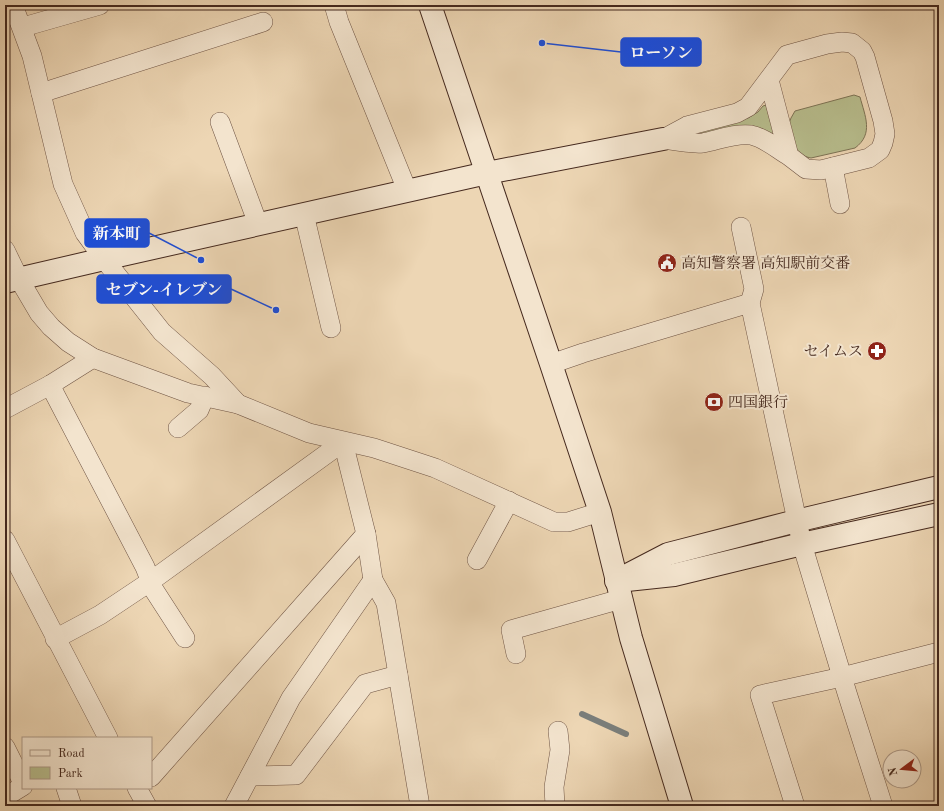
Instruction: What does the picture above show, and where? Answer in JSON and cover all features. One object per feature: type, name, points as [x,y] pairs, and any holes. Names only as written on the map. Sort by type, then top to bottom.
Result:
[{"type":"street","points":[[13,5],[23,27],[32,56],[63,184],[85,233],[162,332],[212,376],[238,404]]},
{"type":"street","points":[[23,27],[100,5]]},
{"type":"street","points":[[334,5],[339,22],[407,190]]},
{"type":"street","points":[[430,5],[552,364],[600,512],[631,638],[682,806]]},
{"type":"street","points":[[41,93],[263,22]]},
{"type":"street","points":[[12,281],[407,190],[663,139],[687,126],[738,113],[748,107],[787,55],[827,44],[842,42],[852,43],[862,51],[868,64],[885,134],[880,150],[869,158],[821,170],[806,168],[761,139],[752,136],[740,135],[702,143],[688,143],[663,139]]},
{"type":"street","points":[[769,80],[789,156]]},
{"type":"street","points":[[220,122],[258,224]]},
{"type":"street","points":[[833,167],[840,204]]},
{"type":"street","points":[[304,214],[331,328]]},
{"type":"street","points":[[741,227],[754,289],[750,303],[796,521],[842,677],[884,806]]},
{"type":"street","points":[[5,250],[12,281],[51,327],[68,342],[93,358],[188,392],[238,404],[309,433],[374,448],[435,468],[554,522],[568,522],[600,512]]},
{"type":"street","points":[[552,364],[583,353],[750,303]]},
{"type":"street","points":[[5,409],[93,358]]},
{"type":"street","points":[[50,384],[145,567],[154,590],[185,638]]},
{"type":"street","points":[[178,428],[199,410],[205,396]]},
{"type":"street","points":[[55,639],[100,615],[150,581],[343,442]]},
{"type":"street","points":[[343,442],[366,534],[373,580],[386,603],[420,806]]},
{"type":"street","points":[[619,590],[668,554],[796,521],[939,487]]},
{"type":"street","points":[[477,560],[509,501]]},
{"type":"street","points":[[516,654],[511,630],[619,590],[802,544],[939,514]]},
{"type":"street","points":[[152,780],[366,534]]},
{"type":"street","points":[[5,540],[105,737]]},
{"type":"street","points":[[234,806],[291,698],[373,580]]},
{"type":"street","points":[[795,806],[760,695],[842,677],[939,652]]},
{"type":"street","points":[[250,776],[296,775],[365,684],[398,675]]},
{"type":"street","points":[[555,806],[554,787],[560,750],[558,731]]},
{"type":"street","points":[[5,747],[22,782]]},
{"type":"street","points":[[5,797],[22,785]]},
{"type":"street","points":[[66,789],[72,806]]},
{"type":"green space","points":[[854,95],[860,97],[866,118],[866,131],[861,143],[855,148],[811,158],[801,154],[793,142],[788,126],[795,111]]},
{"type":"green space","points":[[766,105],[774,133],[772,134],[689,134],[715,125],[748,118]]},
{"type":"waterway","points":[[582,714],[626,734]]},
{"type":"place","name":"ローソン","points":[[542,43]]},
{"type":"place","name":"新本町","points":[[201,260]]},
{"type":"place","name":"高知警察署 高知駅前交番","points":[[667,263]]},
{"type":"place","name":"セブン-イレブン","points":[[276,310]]},
{"type":"place","name":"セイムス","points":[[877,351]]},
{"type":"place","name":"四国銀行","points":[[714,402]]}]
